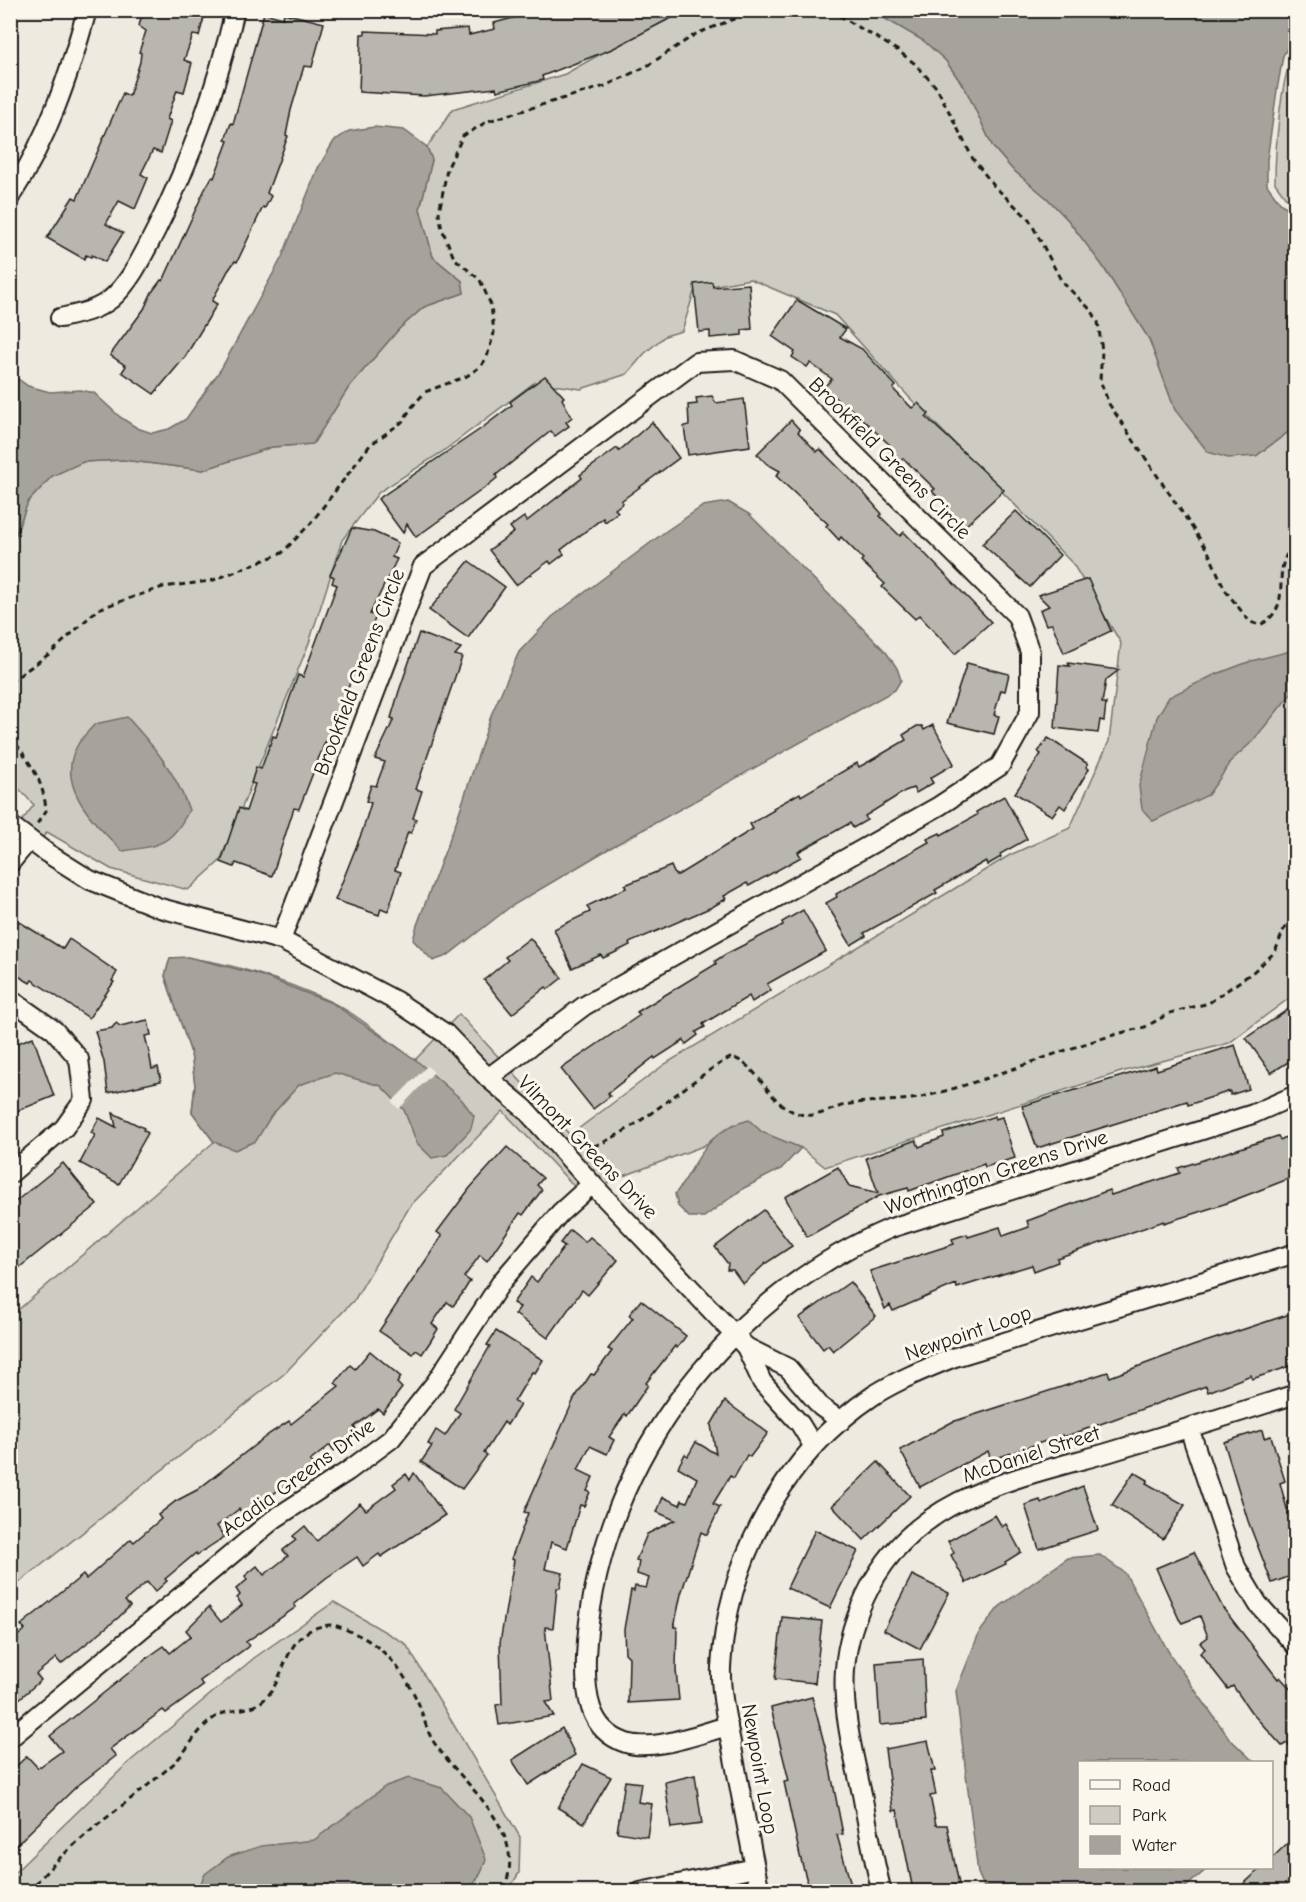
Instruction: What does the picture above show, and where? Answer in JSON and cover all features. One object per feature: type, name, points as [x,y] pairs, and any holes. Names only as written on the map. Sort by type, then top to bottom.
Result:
[{"type":"street","points":[[10,197],[51,122],[71,66],[87,10]]},
{"type":"street","points":[[60,318],[88,312],[112,298],[147,248],[177,187],[203,122],[215,88],[235,10]]},
{"type":"street","name":"Brookfield Greens Circle","points":[[281,940],[423,566],[696,362],[734,360],[780,380],[1017,616],[1030,652],[1030,712],[1000,766],[939,806],[584,1006],[488,1078]]},
{"type":"street","name":"Vilmont Greens Drive","points":[[10,825],[66,866],[111,890],[160,908],[281,940],[396,1001],[446,1034],[488,1078],[525,1109],[592,1184],[740,1341]]},
{"type":"street","points":[[10,863],[29,840]]},
{"type":"street","points":[[10,999],[54,1030],[79,1059],[84,1100],[64,1128],[10,1174]]},
{"type":"street","name":"Worthington Greens Drive","points":[[728,1726],[658,1744],[641,1746],[626,1743],[603,1729],[588,1706],[585,1680],[587,1639],[594,1587],[625,1494],[645,1452],[676,1402],[740,1341],[798,1279],[862,1240],[891,1228],[1253,1114],[1296,1095]]},
{"type":"street","name":"Acadia Greens Drive","points":[[10,1738],[274,1519],[348,1471],[391,1439],[436,1382],[502,1281],[560,1213],[592,1184]]},
{"type":"street","name":"Newpoint Loop","points":[[760,1892],[728,1726],[721,1669],[729,1608],[753,1538],[786,1479],[841,1421],[874,1395],[911,1375],[952,1358],[1296,1253]]},
{"type":"street","points":[[740,1341],[788,1368],[821,1407],[841,1421]]},
{"type":"street","points":[[740,1341],[762,1382],[800,1424],[814,1447]]},
{"type":"street","name":"McDaniel Street","points":[[882,1892],[852,1745],[844,1688],[848,1647],[855,1621],[866,1594],[888,1557],[923,1522],[986,1488],[1296,1394]]},
{"type":"street","points":[[1190,1428],[1236,1567],[1258,1604],[1296,1646]]},
{"type":"street","points":[[640,1892],[755,1868]]},
{"type":"path","points":[[10,682],[52,652],[98,609],[163,587],[211,581],[282,553],[311,524],[370,445],[402,422],[425,392],[467,376],[481,366],[488,357],[494,333],[491,305],[480,280],[454,258],[442,229],[439,213],[447,169],[463,136],[488,121],[605,86],[647,66],[696,34],[757,10]]},
{"type":"path","points":[[830,10],[914,63],[938,88],[973,159],[994,186],[1029,219],[1062,282],[1092,310],[1098,322],[1102,351],[1100,380],[1109,404],[1208,551],[1224,590],[1250,622],[1260,625],[1268,621],[1277,609],[1282,596],[1281,564],[1287,554]]},
{"type":"path","points":[[10,735],[37,774],[45,794],[46,812]]},
{"type":"path","points":[[577,1149],[599,1144],[660,1106],[714,1066],[732,1058],[743,1061],[752,1069],[769,1093],[783,1105],[805,1115],[819,1114],[847,1104],[921,1098],[1145,1027],[1170,1013],[1209,1003],[1260,968],[1275,952],[1284,929],[1296,918]]},
{"type":"path","points":[[29,1892],[99,1822],[174,1764],[212,1719],[260,1703],[274,1687],[293,1645],[311,1632],[330,1625],[361,1636],[398,1666],[410,1686],[431,1737],[484,1801],[504,1835],[511,1867],[502,1892]]},
{"type":"green space","points":[[688,11],[872,11],[924,41],[946,61],[966,90],[993,147],[1012,169],[1047,198],[1068,220],[1102,265],[1149,339],[1175,410],[1256,456],[1295,427],[1296,993],[1229,1043],[1121,1072],[825,1167],[801,1148],[734,1124],[703,1146],[613,1180],[587,1200],[503,1111],[410,1206],[355,1299],[284,1374],[11,1589],[11,1316],[214,1142],[192,1112],[195,1085],[191,1053],[165,976],[170,958],[208,961],[252,972],[331,1002],[353,1014],[415,1060],[459,1014],[570,1135],[665,1064],[1010,855],[1070,828],[1109,741],[1121,643],[1073,564],[908,396],[835,315],[750,279],[695,289],[682,331],[665,336],[644,354],[627,374],[581,389],[535,382],[442,452],[379,492],[342,540],[309,643],[220,861],[188,890],[111,869],[47,832],[11,878],[10,836],[34,805],[10,779],[10,643],[17,635],[16,575],[11,547],[28,502],[52,476],[82,462],[123,460],[203,470],[272,447],[312,444],[349,387],[399,329],[424,307],[464,293],[462,281],[433,257],[420,209],[432,160],[427,147],[453,109],[565,74],[640,32]]},
{"type":"green space","points":[[1295,50],[1295,203],[1286,198],[1275,183],[1277,134],[1282,96]]},
{"type":"green space","points":[[334,1602],[406,1644],[520,1837],[519,1873],[508,1891],[11,1892],[11,1876],[128,1763],[254,1658]]},
{"type":"water","points":[[872,11],[1295,11],[1295,34],[1283,56],[1277,90],[1267,160],[1267,185],[1281,204],[1295,212],[1295,427],[1256,456],[1228,458],[1208,452],[1175,410],[1149,339],[1102,265],[1068,220],[1047,198],[1012,169],[993,147],[966,90],[946,61],[924,41]]},
{"type":"water","points":[[374,127],[404,130],[427,147],[432,160],[420,209],[433,257],[462,281],[464,293],[424,307],[399,329],[349,387],[313,444],[272,447],[203,470],[123,460],[83,462],[52,476],[28,502],[11,547],[11,374],[28,386],[50,392],[81,390],[94,393],[120,417],[137,428],[152,433],[169,429],[186,419],[221,369],[282,257],[318,168],[334,141],[349,131]]},
{"type":"water","points":[[728,502],[749,514],[886,652],[897,668],[901,680],[895,690],[610,848],[510,907],[447,956],[433,961],[413,940],[417,925],[456,822],[492,713],[519,652],[552,617],[666,531],[703,506]]},
{"type":"water","points":[[11,547],[16,575],[17,635],[11,643]]},
{"type":"water","points":[[1295,650],[1295,689],[1252,742],[1234,758],[1208,795],[1153,821],[1142,809],[1139,786],[1157,717],[1169,697],[1214,675],[1251,661]]},
{"type":"water","points":[[127,717],[163,760],[177,783],[189,810],[177,830],[163,842],[122,851],[82,804],[71,776],[71,761],[79,743],[95,724]]},
{"type":"water","points":[[188,957],[257,974],[332,1003],[416,1060],[462,1100],[474,1116],[471,1129],[447,1155],[432,1158],[417,1143],[404,1110],[381,1086],[335,1073],[299,1085],[271,1116],[256,1141],[235,1150],[214,1142],[192,1112],[195,1085],[191,1053],[165,976],[170,958]]},
{"type":"water","points":[[749,1120],[762,1132],[801,1148],[781,1169],[744,1188],[704,1217],[689,1217],[678,1206],[675,1194],[712,1140],[733,1125]]},
{"type":"water","points":[[1100,1555],[1125,1573],[1171,1656],[1229,1738],[1253,1761],[1078,1761],[1078,1869],[1207,1869],[1181,1891],[986,1891],[978,1873],[956,1691],[979,1633],[999,1607],[1068,1558]]},
{"type":"water","points":[[409,1778],[442,1788],[469,1817],[486,1859],[481,1873],[469,1891],[197,1891],[205,1874],[228,1857],[261,1846],[314,1840],[386,1786]]},
{"type":"pier","points":[[427,1066],[434,1072],[399,1109],[392,1102]]},
{"type":"building","points":[[143,10],[206,10],[199,36],[193,35],[184,60],[192,63],[184,92],[177,90],[167,119],[171,121],[161,153],[153,150],[141,174],[148,178],[135,209],[119,201],[106,224],[123,233],[105,262],[92,255],[91,257],[86,255],[84,259],[47,238],[73,197],[77,199],[123,93],[129,96],[140,62],[141,53],[139,52],[146,31],[139,26]]},
{"type":"building","points":[[543,10],[686,10],[612,49],[542,76],[543,80],[497,91],[496,88],[424,96],[359,92],[361,34],[365,34],[365,31],[435,34],[435,31],[468,28],[469,35],[495,29],[494,23]]},
{"type":"building","points":[[264,13],[283,18],[284,13],[324,23],[312,67],[304,66],[291,110],[286,135],[288,136],[267,193],[271,196],[265,208],[263,207],[237,262],[235,261],[228,271],[212,301],[217,304],[185,357],[154,394],[122,372],[126,366],[110,355],[144,309],[152,292],[161,280],[163,281],[204,191],[212,177],[214,178],[228,141],[225,140],[231,123],[233,124]]},
{"type":"building","points":[[712,282],[713,287],[749,284],[752,329],[742,330],[742,335],[710,338],[710,331],[699,332],[694,284]]},
{"type":"building","points":[[797,300],[846,329],[840,337],[862,349],[896,386],[893,389],[912,408],[918,403],[929,414],[926,417],[1004,490],[964,527],[932,491],[935,489],[903,458],[900,461],[887,449],[890,445],[824,387],[832,379],[810,363],[807,367],[792,357],[795,352],[772,336]]},
{"type":"building","points":[[545,376],[564,397],[562,399],[572,417],[566,422],[569,426],[555,436],[551,431],[496,475],[497,478],[486,487],[416,537],[407,524],[403,533],[378,499],[482,428],[512,405],[510,402]]},
{"type":"building","points":[[712,396],[716,403],[744,399],[750,446],[688,455],[684,426],[689,425],[688,405],[697,404],[696,398]]},
{"type":"building","points":[[791,420],[800,430],[798,432],[817,452],[820,449],[862,491],[882,514],[880,516],[900,536],[904,532],[991,622],[955,654],[919,615],[915,619],[882,587],[885,584],[861,561],[863,559],[841,537],[839,540],[826,526],[828,524],[776,476],[780,471],[767,464],[757,454]]},
{"type":"building","points":[[652,422],[679,458],[621,501],[623,503],[615,509],[618,512],[605,522],[603,518],[561,550],[564,554],[551,564],[549,561],[516,585],[489,550],[514,532],[510,527],[524,517],[527,521],[582,478],[580,475],[617,448],[619,451]]},
{"type":"building","points":[[1016,511],[1060,555],[1030,587],[982,544]]},
{"type":"building","points":[[352,528],[374,532],[398,543],[392,557],[397,559],[370,614],[376,616],[338,714],[330,744],[325,742],[299,809],[294,808],[272,876],[236,863],[234,867],[221,862],[239,808],[246,811],[255,784],[251,783],[256,767],[261,769],[273,736],[276,737],[298,675],[303,677],[337,585],[332,583],[334,577],[330,575]]},
{"type":"building","points":[[469,561],[505,587],[468,638],[429,610]]},
{"type":"building","points":[[1088,579],[1111,631],[1064,653],[1052,624],[1046,625],[1040,610],[1049,606],[1038,595]]},
{"type":"building","points":[[419,633],[461,648],[455,655],[462,657],[416,789],[422,791],[413,818],[416,819],[411,833],[408,832],[395,870],[401,872],[388,911],[381,908],[379,915],[335,900],[362,832],[371,803],[366,801],[371,785],[376,786],[385,762],[375,759],[394,719],[391,718]]},
{"type":"building","points":[[967,663],[1009,674],[1005,691],[1001,690],[994,715],[999,716],[994,734],[947,723]]},
{"type":"building","points":[[1068,663],[1119,670],[1106,680],[1102,703],[1106,703],[1104,721],[1100,720],[1098,733],[1055,728],[1059,665],[1070,666]]},
{"type":"building","points":[[933,725],[954,764],[930,778],[933,783],[916,793],[913,788],[905,791],[865,816],[867,820],[853,828],[850,823],[798,852],[801,857],[749,886],[747,883],[724,896],[726,899],[712,907],[629,943],[630,945],[603,958],[601,955],[572,968],[554,929],[590,912],[587,906],[626,888],[625,885],[671,866],[675,875],[678,875],[753,829],[750,824],[774,810],[773,808],[800,793],[801,796],[857,763],[859,767],[870,761],[906,740],[903,735],[917,726],[922,726],[924,730]]},
{"type":"building","points":[[1048,738],[1088,764],[1086,767],[1089,769],[1065,809],[1060,805],[1052,816],[1015,793],[1041,754],[1038,752]]},
{"type":"building","points":[[1004,796],[1027,839],[1000,854],[1001,857],[987,865],[986,861],[935,890],[937,893],[864,933],[866,936],[851,945],[826,903],[837,897],[836,894],[929,842],[927,839],[940,833],[941,835],[977,815],[976,812]]},
{"type":"building","points":[[803,910],[826,951],[767,984],[771,990],[752,1002],[749,996],[703,1024],[705,1027],[696,1032],[698,1035],[686,1044],[684,1040],[655,1059],[654,1057],[608,1093],[610,1096],[593,1109],[561,1069],[640,1015],[637,1012],[716,964],[715,961],[726,954],[783,925],[782,922]]},
{"type":"building","points":[[10,916],[63,949],[69,939],[117,972],[112,981],[114,982],[89,1018],[32,980],[30,983],[10,971]]},
{"type":"building","points":[[530,938],[562,978],[548,989],[546,987],[512,1014],[484,980],[508,960],[505,957]]},
{"type":"building","points":[[1296,1004],[1296,1057],[1271,1073],[1246,1038]]},
{"type":"building","points":[[148,1020],[151,1035],[145,1036],[152,1069],[158,1067],[161,1081],[108,1093],[104,1062],[95,1031],[112,1028],[116,1023],[120,1026]]},
{"type":"building","points":[[33,1037],[54,1096],[10,1114],[10,1046]]},
{"type":"building","points":[[1235,1045],[1249,1089],[1230,1095],[1230,1091],[1188,1105],[1187,1101],[1037,1148],[1022,1106],[1156,1066],[1157,1070]]},
{"type":"building","points":[[113,1113],[144,1128],[143,1130],[148,1133],[119,1184],[80,1163],[95,1135],[91,1133],[99,1118],[116,1127]]},
{"type":"building","points":[[995,1116],[995,1119],[1002,1117],[1015,1158],[985,1167],[984,1164],[909,1191],[908,1188],[879,1196],[807,1237],[785,1197],[838,1167],[849,1186],[878,1193],[866,1158],[916,1140],[919,1147],[944,1137],[943,1133]]},
{"type":"building","points":[[1296,1132],[1296,1176],[1224,1204],[1164,1223],[1164,1221],[1057,1258],[1058,1262],[1034,1271],[1032,1265],[957,1288],[956,1284],[893,1311],[890,1305],[885,1309],[870,1271],[954,1244],[952,1239],[967,1234],[968,1237],[1000,1227],[1003,1236],[1029,1227],[1027,1221],[1109,1190],[1111,1195],[1180,1173],[1178,1168],[1278,1136],[1280,1140]]},
{"type":"building","points":[[507,1147],[543,1178],[537,1185],[542,1190],[523,1215],[520,1213],[487,1261],[480,1255],[464,1277],[470,1281],[462,1294],[453,1306],[447,1302],[432,1324],[438,1329],[422,1354],[416,1350],[413,1354],[379,1331],[442,1236],[437,1232],[470,1188]]},
{"type":"building","points":[[63,1163],[97,1205],[10,1275],[10,1206]]},
{"type":"building","points":[[764,1210],[792,1246],[766,1263],[743,1284],[733,1270],[727,1270],[728,1264],[715,1247]]},
{"type":"building","points":[[570,1230],[585,1242],[590,1237],[618,1260],[588,1295],[582,1290],[548,1338],[515,1314],[520,1307],[513,1303],[531,1277],[537,1282],[565,1246],[560,1243]]},
{"type":"building","points":[[850,1282],[876,1316],[833,1351],[828,1345],[823,1349],[799,1318]]},
{"type":"building","points":[[641,1300],[686,1336],[677,1348],[675,1346],[646,1383],[648,1385],[627,1416],[625,1414],[609,1437],[614,1440],[607,1454],[590,1446],[578,1470],[593,1477],[587,1491],[590,1492],[584,1506],[580,1505],[567,1548],[551,1542],[545,1569],[563,1573],[560,1588],[557,1588],[553,1628],[545,1627],[553,1701],[545,1702],[554,1716],[499,1725],[496,1705],[502,1704],[500,1643],[514,1560],[511,1559],[528,1513],[524,1512],[574,1399],[591,1374],[594,1375],[612,1351],[608,1349],[633,1318],[629,1315]]},
{"type":"building","points":[[1296,1312],[1296,1364],[1252,1379],[1251,1375],[1208,1392],[1206,1386],[1064,1437],[1063,1435],[991,1460],[988,1451],[920,1487],[900,1450],[952,1422],[1108,1372],[1110,1377],[1193,1346]]},
{"type":"building","points":[[496,1331],[543,1360],[535,1373],[532,1372],[514,1402],[520,1405],[507,1425],[504,1422],[484,1453],[487,1455],[462,1489],[421,1462],[432,1446],[428,1444],[436,1430],[445,1436],[460,1413],[454,1409],[490,1346],[487,1345]]},
{"type":"building","points":[[370,1351],[401,1377],[397,1383],[402,1388],[383,1413],[378,1409],[354,1427],[359,1433],[334,1451],[330,1445],[310,1461],[313,1464],[244,1516],[239,1509],[217,1526],[224,1537],[197,1555],[196,1553],[165,1579],[167,1581],[155,1592],[147,1582],[125,1601],[130,1606],[118,1618],[61,1664],[56,1658],[36,1674],[41,1680],[18,1700],[10,1692],[10,1642],[25,1630],[21,1625],[83,1575],[86,1579],[131,1539],[134,1542],[161,1519],[158,1515],[176,1501],[197,1490],[269,1434],[289,1421],[291,1424],[339,1386],[335,1383],[350,1365],[355,1369]]},
{"type":"building","points":[[725,1401],[768,1433],[750,1457],[747,1455],[734,1478],[730,1476],[713,1504],[720,1507],[707,1535],[701,1532],[681,1594],[674,1627],[677,1627],[676,1670],[679,1700],[628,1703],[629,1657],[625,1653],[624,1629],[631,1590],[634,1591],[635,1586],[646,1588],[649,1578],[637,1574],[639,1561],[636,1560],[647,1534],[675,1520],[657,1512],[663,1497],[680,1505],[682,1500],[687,1502],[697,1478],[678,1467],[685,1454],[688,1456],[696,1442],[716,1454],[711,1425]]},
{"type":"building","points":[[1262,1430],[1264,1438],[1271,1436],[1285,1481],[1280,1483],[1287,1509],[1296,1506],[1296,1574],[1272,1583],[1248,1521],[1224,1442]]},
{"type":"building","points":[[878,1462],[910,1496],[864,1540],[832,1506]]},
{"type":"building","points":[[1134,1472],[1148,1480],[1146,1483],[1185,1505],[1163,1539],[1112,1505]]},
{"type":"building","points":[[414,1473],[445,1515],[381,1557],[379,1554],[363,1566],[357,1557],[326,1578],[294,1604],[296,1607],[246,1642],[249,1646],[200,1681],[203,1686],[166,1713],[163,1710],[110,1749],[116,1756],[77,1786],[10,1851],[10,1772],[27,1756],[38,1768],[62,1751],[50,1736],[151,1655],[164,1646],[170,1653],[191,1636],[186,1630],[209,1607],[221,1622],[242,1605],[237,1598],[240,1595],[236,1589],[247,1580],[245,1576],[257,1566],[264,1575],[288,1556],[283,1550],[296,1540],[293,1536],[305,1526],[317,1541],[360,1503],[366,1510],[396,1488],[393,1484],[406,1474],[410,1480]]},
{"type":"building","points":[[1083,1486],[1098,1530],[1039,1549],[1025,1505],[1040,1500],[1041,1503]]},
{"type":"building","points":[[995,1515],[1002,1527],[1006,1524],[1021,1552],[1005,1562],[1006,1564],[966,1583],[951,1555],[954,1553],[948,1541]]},
{"type":"building","points":[[815,1530],[858,1551],[830,1608],[787,1588]]},
{"type":"building","points":[[1194,1552],[1223,1608],[1278,1679],[1280,1677],[1296,1695],[1296,1752],[1287,1743],[1282,1746],[1251,1712],[1233,1686],[1228,1689],[1200,1653],[1205,1649],[1200,1643],[1208,1637],[1200,1616],[1182,1623],[1179,1619],[1156,1568]]},
{"type":"building","points":[[912,1575],[949,1593],[920,1649],[884,1630]]},
{"type":"building","points":[[782,1617],[822,1621],[815,1683],[775,1679]]},
{"type":"building","points":[[923,1659],[926,1721],[880,1725],[876,1663]]},
{"type":"building","points":[[812,1697],[828,1758],[843,1834],[837,1835],[853,1892],[810,1892],[784,1782],[789,1781],[771,1708]]},
{"type":"building","points":[[562,1728],[575,1755],[528,1785],[512,1760]]},
{"type":"building","points":[[928,1741],[935,1771],[931,1771],[936,1795],[930,1796],[936,1825],[947,1825],[959,1884],[927,1891],[926,1887],[913,1890],[897,1810],[893,1811],[885,1749]]},
{"type":"building","points":[[583,1764],[611,1777],[584,1823],[558,1808]]},
{"type":"building","points":[[695,1775],[702,1824],[671,1828],[665,1782]]},
{"type":"building","points":[[625,1781],[641,1783],[638,1802],[652,1804],[647,1837],[617,1832]]},
{"type":"building","points":[[1296,1835],[1296,1892],[1235,1892],[1260,1869],[1273,1869],[1273,1857]]}]
